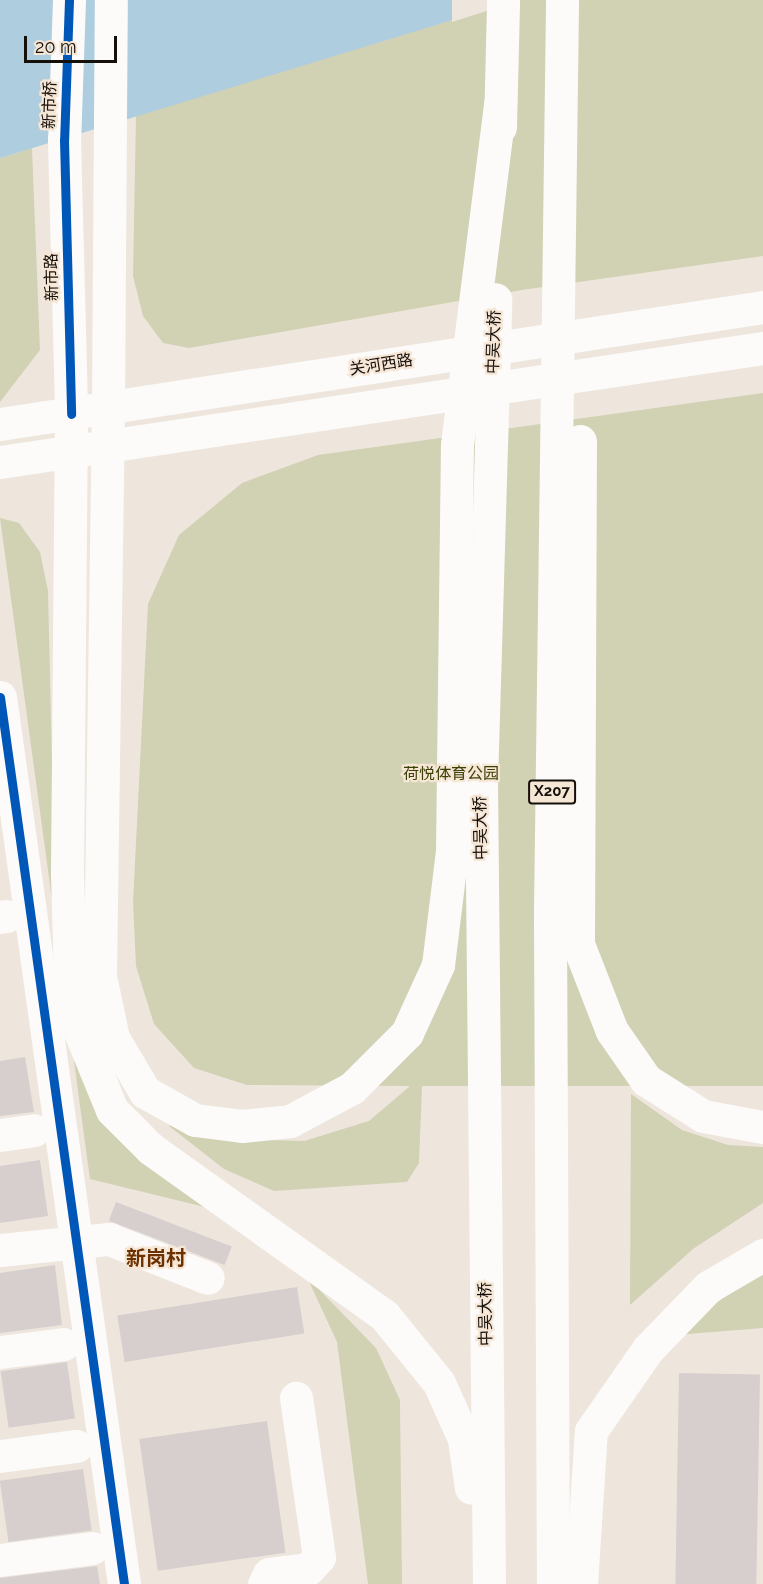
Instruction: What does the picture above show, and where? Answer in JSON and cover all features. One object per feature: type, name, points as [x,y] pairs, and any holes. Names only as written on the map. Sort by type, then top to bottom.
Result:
[{"type":"main road","name":"新市桥","points":[[64,140],[69,0]]},
{"type":"main road","points":[[111,0],[100,976],[113,1038],[145,1092],[195,1119],[242,1126],[290,1121],[352,1088],[407,1034],[438,965],[452,851],[457,445],[500,104]]},
{"type":"main road","name":"中吴大桥","points":[[488,1584],[481,783],[503,0]]},
{"type":"main road","name":"X207","points":[[553,1584],[550,910],[562,0]]},
{"type":"main road","points":[[561,108],[579,292],[582,679],[578,944],[612,1031],[646,1080],[703,1116],[763,1127]]},
{"type":"main road","name":"新市路","points":[[64,140],[71,414],[70,974],[80,1032],[112,1110],[151,1149],[384,1315],[440,1383],[464,1439],[488,1584]]},
{"type":"main road","name":"关河西路","points":[[0,424],[763,307]]},
{"type":"main road","points":[[0,462],[107,444],[763,348]]},
{"type":"main road","points":[[0,697],[124,1584]]},
{"type":"main road","points":[[0,1135],[34,1130]]},
{"type":"main road","points":[[0,1250],[76,1240],[109,1239],[208,1278]]},
{"type":"main road","points":[[581,1584],[591,1431],[648,1349],[708,1287],[763,1255]]},
{"type":"main road","points":[[0,1352],[64,1344]]},
{"type":"main road","points":[[264,1584],[269,1574],[308,1569],[319,1557],[296,1398]]},
{"type":"main road","points":[[0,1456],[76,1446]]},
{"type":"main road","points":[[0,1560],[92,1548]]},
{"type":"green space","points":[[518,0],[763,0],[763,256],[522,290],[189,348],[163,343],[143,316],[133,276],[136,115]]},
{"type":"green space","points":[[32,148],[40,350],[0,402],[0,158]]},
{"type":"green space","name":"荷悦体育公园","points":[[763,393],[763,1086],[422,1086],[419,1163],[407,1182],[274,1191],[224,1169],[169,1126],[177,1121],[223,1139],[304,1141],[369,1121],[410,1086],[247,1085],[194,1068],[154,1024],[136,966],[133,902],[148,604],[179,535],[242,483],[318,455]]},
{"type":"green space","points":[[0,518],[19,523],[40,552],[48,591],[54,846],[75,1041],[221,1211],[90,1179]]},
{"type":"green space","points":[[631,1094],[682,1130],[728,1145],[763,1147],[763,1203],[693,1249],[630,1305]]},
{"type":"green space","points":[[763,1274],[763,1328],[676,1335],[734,1289]]},
{"type":"green space","points":[[307,1277],[376,1348],[400,1400],[402,1584],[368,1584],[337,1342]]},
{"type":"water","points":[[0,0],[518,0],[0,158]]},
{"type":"pier","points":[[452,0],[521,0],[452,22]]},
{"type":"building","points":[[25,1057],[34,1112],[0,1116],[0,1061]]},
{"type":"building","points":[[40,1160],[48,1216],[0,1223],[0,1166]]},
{"type":"building","points":[[116,1202],[232,1246],[225,1265],[109,1221]]},
{"type":"building","points":[[55,1265],[62,1325],[0,1333],[0,1273]]},
{"type":"building","points":[[297,1287],[304,1333],[125,1362],[117,1315]]},
{"type":"building","points":[[67,1362],[75,1418],[9,1428],[1,1371]]},
{"type":"building","points":[[679,1373],[760,1374],[756,1584],[675,1584]]},
{"type":"building","points":[[267,1421],[286,1553],[158,1571],[139,1439]]},
{"type":"building","points":[[83,1469],[92,1530],[8,1542],[0,1481]]},
{"type":"building","points":[[97,1566],[100,1584],[0,1584],[0,1578]]},
{"type":"cycle path","points":[[69,0],[64,140],[71,414]]},
{"type":"cycle path","points":[[0,697],[124,1584]]},
{"type":"district","name":"新岗村","points":[[156,1258]]}]
